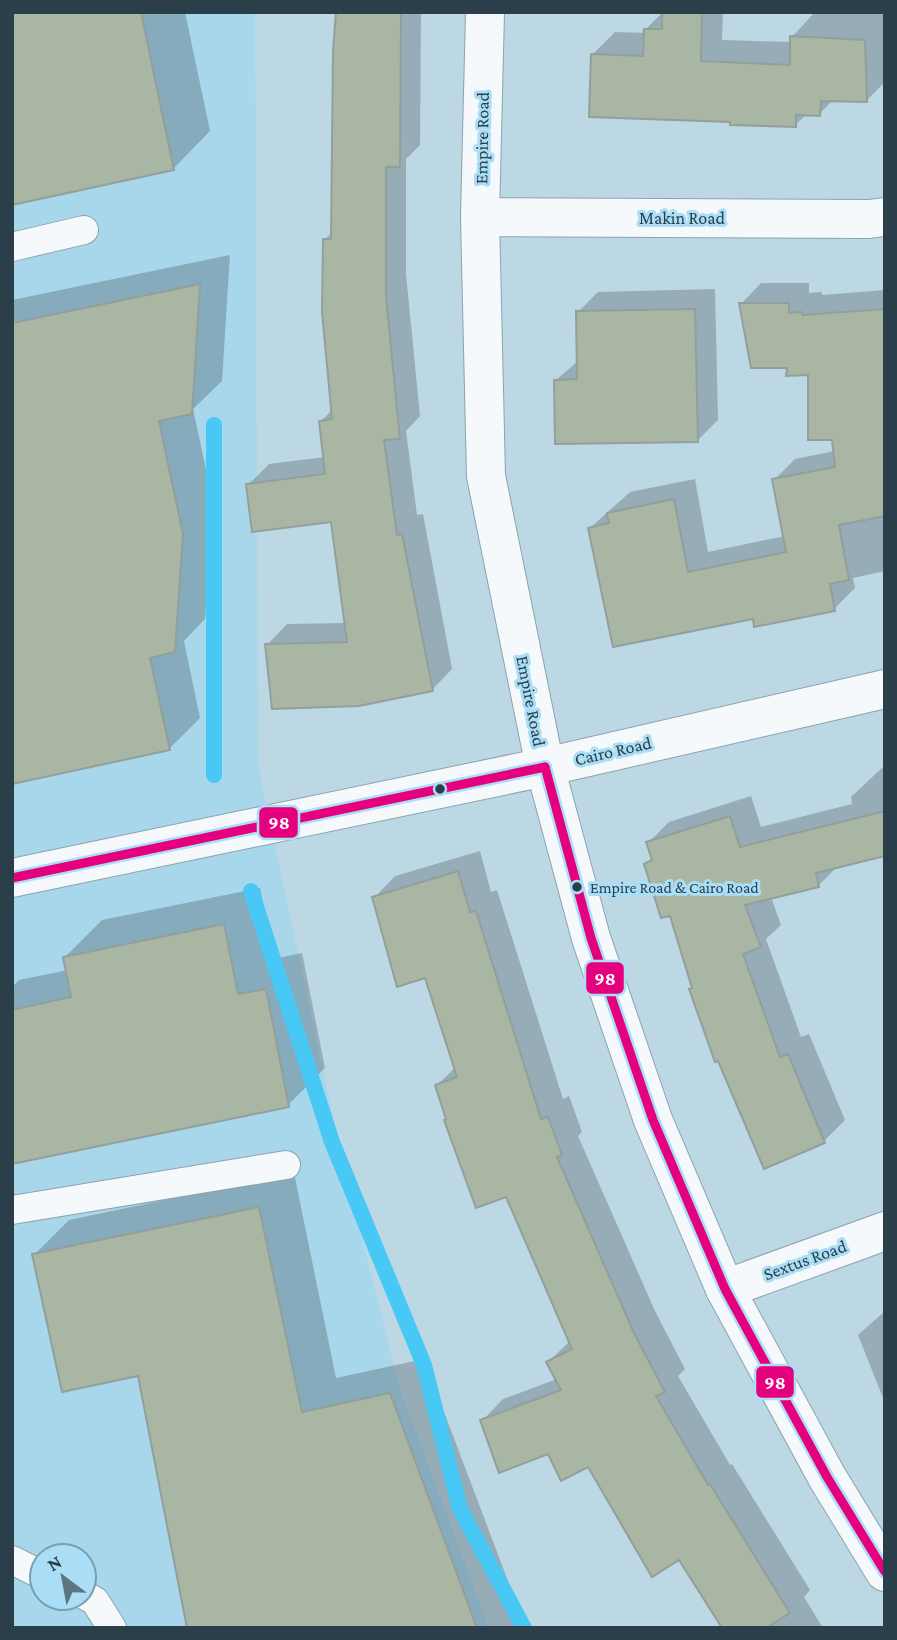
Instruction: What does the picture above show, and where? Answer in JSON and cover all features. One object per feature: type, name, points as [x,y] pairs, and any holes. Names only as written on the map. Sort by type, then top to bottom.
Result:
[{"type":"street","name":"Empire Road","points":[[485,12],[480,217],[486,477],[545,767],[591,938],[653,1120],[725,1289],[827,1477],[885,1572]]},
{"type":"street","name":"Makin Road","points":[[480,217],[885,217]]},
{"type":"street","name":"Cairo Road","points":[[12,878],[545,767],[885,689]]},
{"type":"street","name":"Sextus Road","points":[[725,1289],[885,1231]]},
{"type":"lane","points":[[12,247],[84,230]]},
{"type":"lane","points":[[12,1210],[286,1165]]},
{"type":"lane","points":[[12,1560],[28,1567]]},
{"type":"lane","points":[[98,1606],[112,1628]]},
{"type":"shaded area","points":[[12,12],[255,12],[258,766],[339,1146],[399,1387],[489,1628],[12,1628]]},
{"type":"building","points":[[12,12],[141,12],[174,170],[12,205]]},
{"type":"building","points":[[336,12],[401,12],[400,167],[386,167],[386,296],[400,439],[384,440],[397,535],[402,534],[433,691],[359,706],[272,709],[265,644],[347,642],[331,522],[252,532],[246,484],[325,474],[319,421],[332,419],[322,312],[323,239],[331,239],[333,51]]},
{"type":"building","points":[[662,12],[702,12],[701,61],[790,65],[790,36],[865,40],[867,102],[821,101],[820,116],[796,115],[796,127],[589,117],[591,54],[643,56],[644,29],[662,29]]},
{"type":"building","points":[[200,284],[192,414],[159,421],[183,534],[175,652],[150,658],[170,750],[12,784],[12,323]]},
{"type":"building","points":[[739,303],[789,303],[789,313],[802,312],[802,315],[885,309],[885,516],[839,525],[849,580],[830,584],[835,611],[754,627],[753,619],[613,647],[588,528],[609,523],[607,513],[674,499],[688,572],[786,552],[772,479],[835,467],[832,440],[808,440],[808,375],[786,376],[787,368],[751,368]]},
{"type":"building","points":[[695,309],[698,442],[555,444],[554,380],[577,379],[576,311]]},
{"type":"building","points":[[885,811],[885,856],[816,873],[819,887],[745,905],[761,947],[743,954],[780,1057],[788,1054],[825,1143],[764,1169],[718,1061],[715,1062],[689,989],[692,988],[670,916],[661,918],[644,864],[652,860],[646,842],[730,816],[740,847]]},
{"type":"building","points":[[458,871],[470,912],[476,911],[541,1119],[548,1117],[562,1155],[557,1157],[634,1333],[665,1392],[656,1396],[708,1485],[710,1484],[790,1613],[766,1628],[722,1628],[679,1560],[652,1577],[588,1467],[561,1481],[548,1454],[499,1473],[480,1420],[561,1390],[546,1362],[572,1349],[506,1197],[476,1208],[444,1120],[446,1119],[435,1085],[457,1077],[425,978],[397,987],[372,897]]},
{"type":"building","points":[[224,924],[238,994],[266,989],[289,1107],[12,1164],[12,1010],[71,997],[63,957]]},
{"type":"building","points":[[259,1207],[302,1412],[390,1393],[477,1628],[187,1628],[138,1376],[62,1392],[32,1254]]},
{"type":"waterway","points":[[214,425],[214,775]]},
{"type":"waterway","points":[[251,891],[332,1142],[424,1365],[460,1509],[524,1628]]},
{"type":"transit line","name":"98","points":[[545,767],[591,938],[653,1120],[725,1289],[827,1477],[885,1572]]},
{"type":"transit line","name":"98","points":[[12,878],[545,767]]},
{"type":"place","name":"Empire Road & Cairo Road","points":[[577,887]]}]
